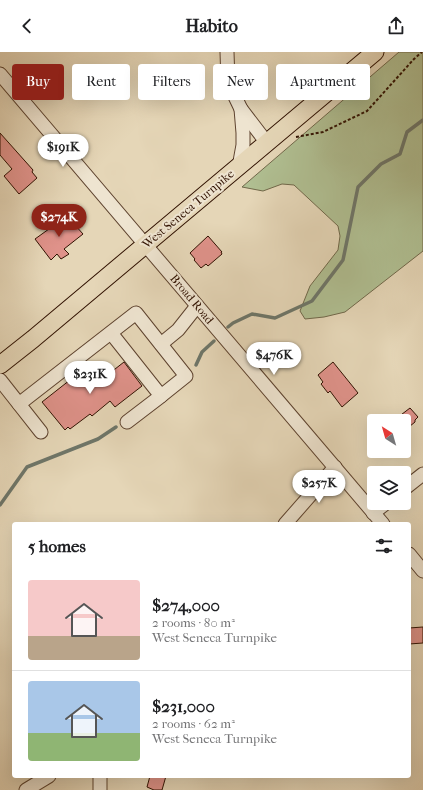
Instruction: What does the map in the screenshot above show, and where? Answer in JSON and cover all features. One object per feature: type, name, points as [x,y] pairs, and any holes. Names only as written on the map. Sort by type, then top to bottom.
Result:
[{"type":"main road","name":"West Seneca Turnpike","points":[[0,365],[146,245],[375,52]]},
{"type":"street","points":[[227,52],[228,82],[241,110],[267,143]]},
{"type":"street","name":"Broad Road","points":[[0,74],[381,522]]},
{"type":"street","points":[[239,167],[243,145],[241,110]]},
{"type":"street","points":[[161,344],[178,330],[197,306]]},
{"type":"street","points":[[19,404],[136,313],[186,376],[127,422]]},
{"type":"street","points":[[111,333],[160,396]]},
{"type":"street","points":[[0,380],[41,432]]},
{"type":"street","points":[[287,522],[335,467]]},
{"type":"street","points":[[411,483],[423,474]]},
{"type":"street","points":[[411,556],[423,571]]},
{"type":"street","points":[[26,790],[46,778]]},
{"type":"street","points":[[100,778],[100,790]]},
{"type":"path","points":[[283,129],[295,137],[323,132],[367,111],[422,52]]},
{"type":"green space","points":[[399,52],[423,52],[423,251],[345,312],[324,317],[305,319],[300,311],[310,286],[338,250],[340,236],[338,226],[294,185],[282,184],[263,191],[242,187],[343,100],[370,100],[370,77]]},
{"type":"building","points":[[0,133],[33,170],[32,172],[37,178],[19,194],[4,176],[12,169],[0,155]]},
{"type":"building","points":[[67,216],[83,234],[64,249],[69,254],[61,259],[57,254],[51,260],[35,239]]},
{"type":"building","points":[[208,236],[222,252],[222,254],[208,266],[206,264],[201,268],[190,253]]},
{"type":"building","points":[[124,362],[142,386],[115,407],[110,401],[92,416],[90,414],[70,429],[68,427],[65,430],[42,402],[89,365],[101,380]]},
{"type":"building","points":[[333,362],[358,393],[342,407],[330,391],[328,393],[321,384],[323,382],[318,375]]},
{"type":"building","points":[[410,408],[418,417],[411,425],[411,414],[402,414]]},
{"type":"building","points":[[423,627],[423,643],[411,644],[411,628]]},
{"type":"building","points":[[149,778],[165,778],[162,790],[154,790],[147,787]]},
{"type":"waterway","points":[[228,327],[252,314],[275,318],[312,301],[343,260],[358,187],[381,164],[400,154],[407,132],[423,120]]},
{"type":"waterway","points":[[196,365],[202,352],[214,341]]},
{"type":"waterway","points":[[0,505],[27,467],[98,439],[116,427]]}]
